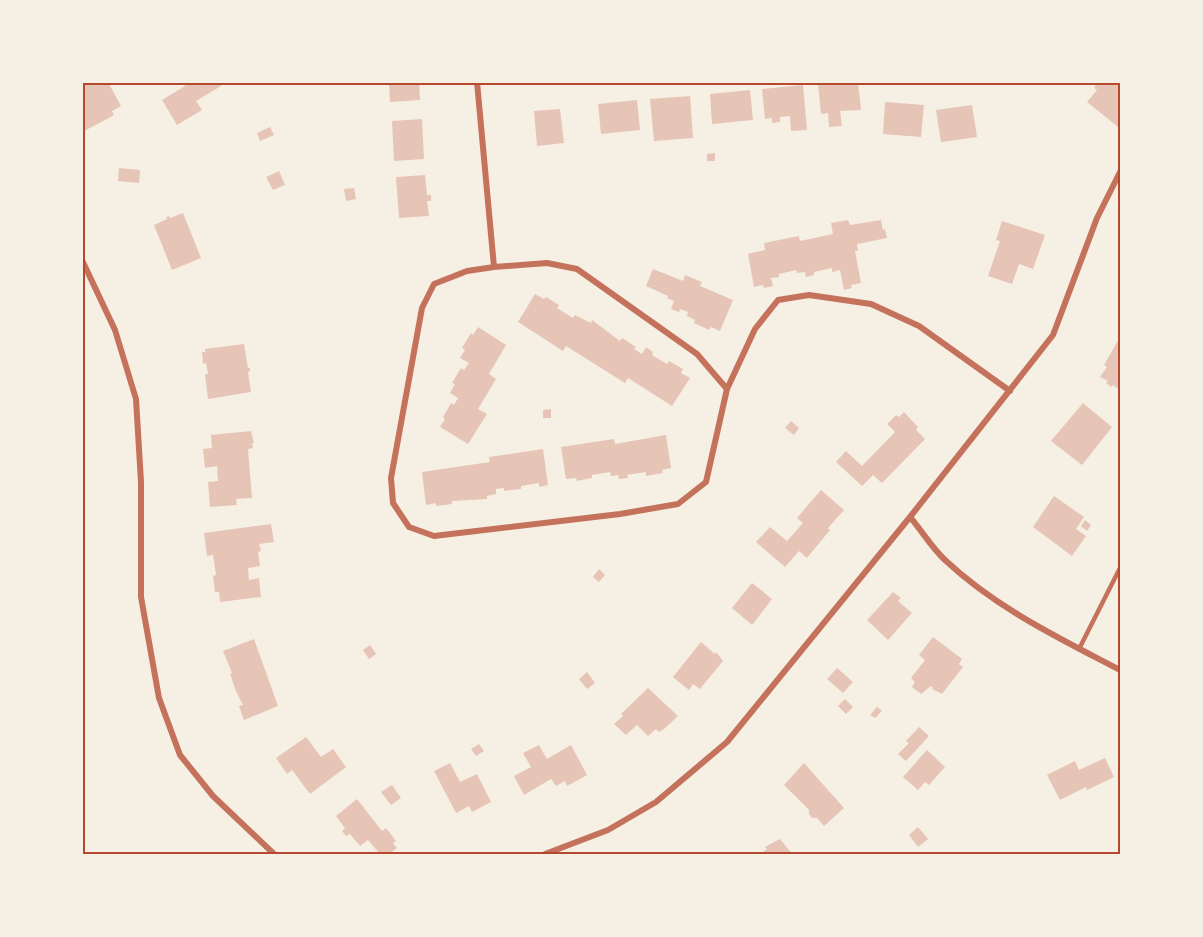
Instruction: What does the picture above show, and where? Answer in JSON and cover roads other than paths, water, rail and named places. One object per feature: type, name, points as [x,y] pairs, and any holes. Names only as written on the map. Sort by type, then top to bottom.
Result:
[{"type":"street","points":[[477,82],[494,267]]},
{"type":"street","points":[[545,855],[608,830],[656,802],[726,742],[910,517],[1053,335],[1097,218],[1120,172]]},
{"type":"street","points":[[82,260],[115,330],[136,399],[141,482],[141,597],[159,699],[180,755],[213,796],[274,855]]},
{"type":"street","points":[[727,389],[697,354],[577,269],[547,263],[467,271],[434,284],[422,308],[391,478],[393,503],[409,527],[434,536],[620,514],[678,504],[706,482],[727,389],[755,328],[778,300],[809,295],[871,304],[919,326],[1010,391]]},
{"type":"street","points":[[910,517],[944,559],[989,598],[1120,670]]},
{"type":"lane","points":[[1079,649],[1120,568]]}]
